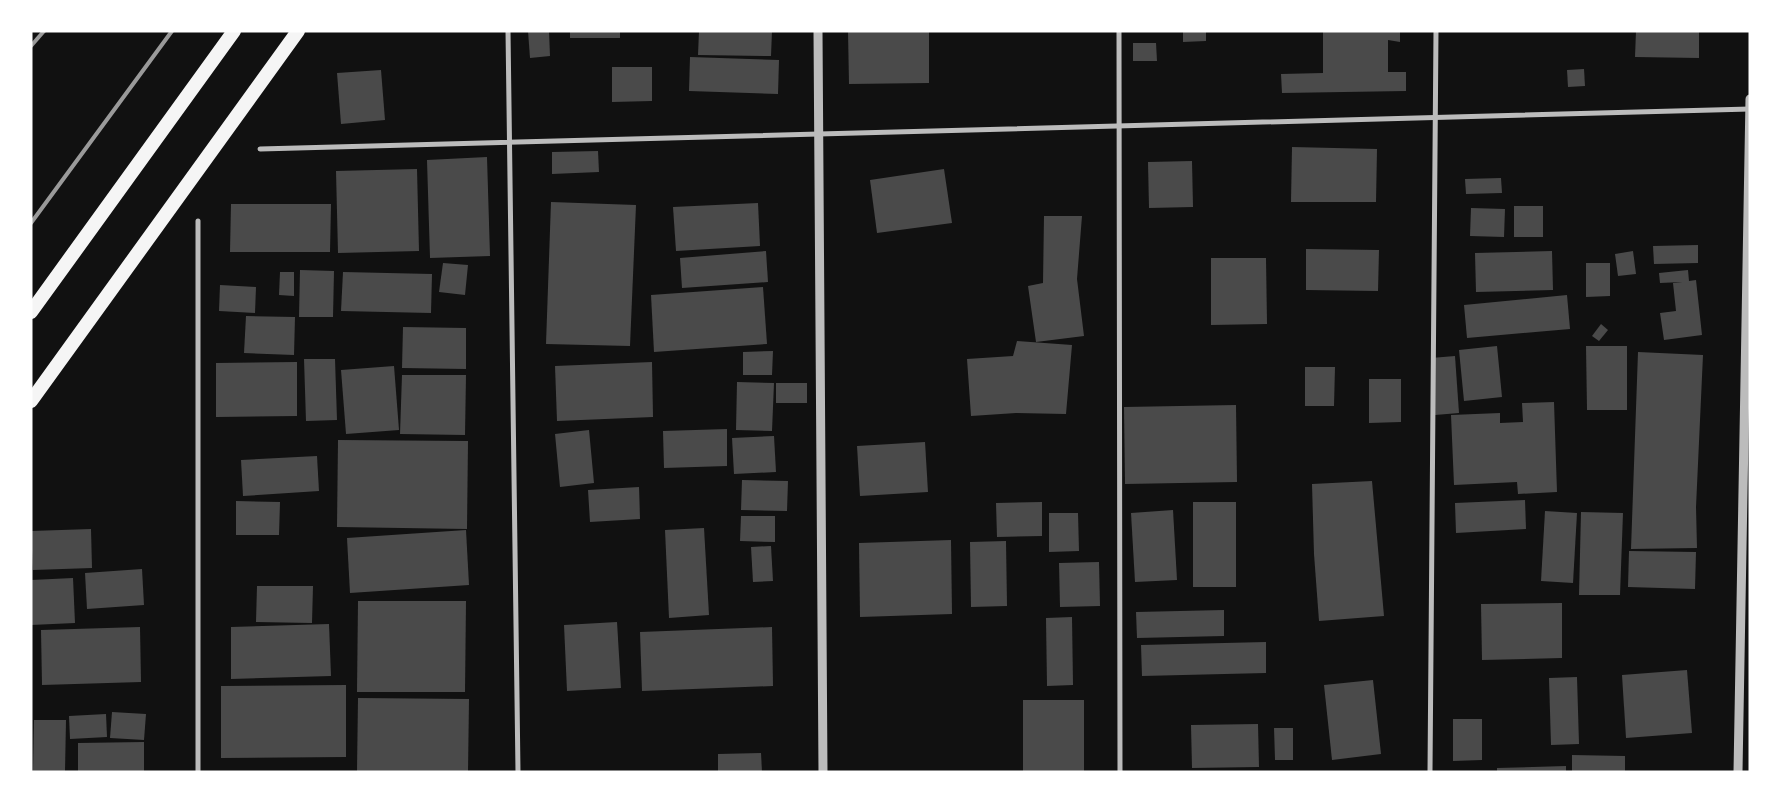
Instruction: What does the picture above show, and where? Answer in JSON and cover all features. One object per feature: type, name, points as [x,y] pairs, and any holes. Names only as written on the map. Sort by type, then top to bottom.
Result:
[{"type":"highway","points":[[31,312],[234,31]]},
{"type":"highway","points":[[31,401],[298,31]]},
{"type":"street","points":[[508,31],[518,772]]},
{"type":"street","points":[[818,31],[823,772]]},
{"type":"street","points":[[1119,31],[1120,772]]},
{"type":"street","points":[[1430,772],[1436,31]]},
{"type":"street","points":[[1738,772],[1747,378],[1750,99]]},
{"type":"street","points":[[260,149],[1750,109]]},
{"type":"street","points":[[198,221],[198,772]]},
{"type":"building","points":[[528,31],[549,31],[550,56],[530,58]]},
{"type":"building","points":[[570,31],[620,31],[620,38],[570,38]]},
{"type":"building","points":[[699,31],[772,31],[771,56],[698,55]]},
{"type":"building","points":[[848,31],[929,31],[929,83],[849,84]]},
{"type":"building","points":[[1183,31],[1206,31],[1206,41],[1183,42]]},
{"type":"building","points":[[1323,31],[1400,31],[1400,42],[1388,40],[1388,72],[1406,72],[1406,91],[1282,93],[1281,74],[1323,73]]},
{"type":"building","points":[[1636,31],[1699,31],[1699,58],[1635,57]]},
{"type":"building","points":[[1133,43],[1156,43],[1157,61],[1133,61]]},
{"type":"building","points":[[690,57],[779,60],[778,94],[689,91]]},
{"type":"building","points":[[612,67],[652,67],[652,101],[612,102]]},
{"type":"building","points":[[1584,69],[1585,86],[1568,87],[1567,70]]},
{"type":"building","points":[[381,70],[385,120],[341,124],[337,73]]},
{"type":"building","points":[[1292,147],[1377,149],[1376,202],[1291,202]]},
{"type":"building","points":[[598,151],[599,172],[552,174],[552,152]]},
{"type":"building","points":[[487,157],[490,256],[430,258],[427,160]]},
{"type":"building","points":[[1192,161],[1193,207],[1149,208],[1148,162]]},
{"type":"building","points":[[417,169],[419,251],[338,253],[336,171]]},
{"type":"building","points":[[944,169],[952,223],[877,233],[870,180]]},
{"type":"building","points":[[1501,178],[1502,193],[1466,194],[1465,179]]},
{"type":"building","points":[[551,202],[636,205],[630,346],[546,344]]},
{"type":"building","points":[[758,203],[760,246],[676,251],[673,207]]},
{"type":"building","points":[[231,204],[331,204],[330,252],[230,252]]},
{"type":"building","points":[[1514,206],[1543,206],[1543,237],[1514,237]]},
{"type":"building","points":[[1471,208],[1505,209],[1504,237],[1470,236]]},
{"type":"building","points":[[1044,216],[1082,216],[1077,279],[1084,336],[1036,342],[1028,286],[1043,283]]},
{"type":"building","points":[[1698,245],[1698,263],[1654,264],[1653,246]]},
{"type":"building","points":[[1306,249],[1379,250],[1378,291],[1306,290]]},
{"type":"building","points":[[766,251],[768,282],[682,288],[680,258]]},
{"type":"building","points":[[1552,251],[1553,290],[1476,292],[1475,253]]},
{"type":"building","points":[[1633,251],[1636,274],[1618,276],[1615,254]]},
{"type":"building","points":[[1211,258],[1266,258],[1267,324],[1211,325]]},
{"type":"building","points":[[443,263],[468,265],[465,295],[439,292]]},
{"type":"building","points":[[1586,263],[1610,263],[1610,296],[1586,297]]},
{"type":"building","points":[[300,270],[334,271],[333,317],[299,317]]},
{"type":"building","points":[[1688,270],[1689,281],[1696,280],[1702,335],[1664,340],[1660,313],[1676,311],[1673,283],[1682,282],[1660,283],[1659,273]]},
{"type":"building","points":[[280,272],[294,272],[294,296],[279,295]]},
{"type":"building","points":[[343,272],[432,274],[431,313],[341,311]]},
{"type":"building","points":[[220,285],[256,287],[255,313],[219,311]]},
{"type":"building","points":[[763,287],[767,344],[654,352],[651,295]]},
{"type":"building","points":[[1567,295],[1570,329],[1467,338],[1464,305]]},
{"type":"building","points":[[246,316],[295,317],[294,355],[244,353]]},
{"type":"building","points":[[1601,324],[1608,330],[1599,341],[1592,336]]},
{"type":"building","points":[[403,327],[466,328],[466,369],[402,368]]},
{"type":"building","points":[[1017,341],[1072,345],[1066,414],[1016,413],[971,416],[967,359],[1013,356]]},
{"type":"building","points":[[1497,346],[1502,397],[1464,401],[1459,350]]},
{"type":"building","points":[[1586,346],[1627,346],[1627,410],[1587,410]]},
{"type":"building","points":[[773,351],[772,375],[743,375],[743,352]]},
{"type":"building","points":[[1638,352],[1703,355],[1696,507],[1697,548],[1631,549]]},
{"type":"building","points":[[1455,356],[1459,413],[1435,415],[1431,358]]},
{"type":"building","points":[[304,359],[335,359],[337,420],[306,421]]},
{"type":"building","points":[[297,362],[297,416],[216,417],[216,363]]},
{"type":"building","points":[[652,362],[653,417],[557,421],[555,366]]},
{"type":"building","points":[[394,366],[399,430],[346,434],[341,370]]},
{"type":"building","points":[[1305,367],[1335,367],[1334,406],[1305,406]]},
{"type":"building","points":[[402,375],[466,375],[465,435],[400,434]]},
{"type":"building","points":[[1369,379],[1401,379],[1401,422],[1369,423]]},
{"type":"building","points":[[737,382],[774,383],[772,431],[736,430]]},
{"type":"building","points":[[776,383],[807,383],[807,403],[776,403]]},
{"type":"building","points":[[1554,402],[1557,492],[1518,494],[1517,482],[1454,485],[1451,415],[1500,413],[1500,423],[1523,422],[1522,403]]},
{"type":"building","points":[[1236,405],[1237,482],[1125,484],[1124,407]]},
{"type":"building","points":[[727,429],[727,466],[664,468],[663,431]]},
{"type":"building","points":[[589,430],[594,483],[560,487],[555,434]]},
{"type":"building","points":[[774,436],[776,472],[734,474],[732,438]]},
{"type":"building","points":[[338,440],[468,441],[467,529],[337,527]]},
{"type":"building","points":[[925,442],[928,492],[860,496],[857,446]]},
{"type":"building","points":[[317,456],[319,491],[243,496],[241,460]]},
{"type":"building","points":[[742,480],[788,481],[787,511],[741,510]]},
{"type":"building","points":[[1372,481],[1384,616],[1319,621],[1314,554],[1312,484]]},
{"type":"building","points":[[639,487],[640,519],[590,522],[588,490]]},
{"type":"building","points":[[1525,500],[1526,529],[1456,533],[1455,503]]},
{"type":"building","points":[[236,501],[280,502],[279,535],[236,535]]},
{"type":"building","points":[[1042,502],[1042,536],[997,537],[996,503]]},
{"type":"building","points":[[1193,502],[1236,502],[1236,587],[1193,587]]},
{"type":"building","points":[[1173,510],[1177,580],[1135,582],[1131,513]]},
{"type":"building","points":[[1545,511],[1577,513],[1573,583],[1541,581]]},
{"type":"building","points":[[1581,512],[1623,513],[1620,595],[1579,595]]},
{"type":"building","points":[[1049,513],[1078,513],[1079,551],[1049,552]]},
{"type":"building","points":[[741,516],[775,516],[775,542],[740,541]]},
{"type":"building","points":[[704,528],[709,615],[669,618],[665,530]]},
{"type":"building","points":[[91,529],[92,568],[33,570],[31,531]]},
{"type":"building","points":[[466,530],[469,585],[350,593],[347,538]]},
{"type":"building","points":[[951,540],[952,614],[860,617],[859,543]]},
{"type":"building","points":[[1006,541],[1007,606],[971,607],[970,542]]},
{"type":"building","points":[[771,546],[773,581],[753,582],[751,547]]},
{"type":"building","points":[[1629,551],[1696,552],[1695,589],[1628,587]]},
{"type":"building","points":[[1099,562],[1100,606],[1060,607],[1059,563]]},
{"type":"building","points":[[142,569],[144,605],[87,609],[85,573]]},
{"type":"building","points":[[73,578],[75,623],[31,625],[31,580]]},
{"type":"building","points":[[257,586],[313,586],[312,623],[256,622]]},
{"type":"building","points":[[358,601],[466,601],[465,692],[357,692]]},
{"type":"building","points":[[1562,603],[1562,658],[1482,660],[1481,604]]},
{"type":"building","points":[[1224,610],[1224,636],[1137,638],[1136,612]]},
{"type":"building","points":[[1072,617],[1073,685],[1047,686],[1046,618]]},
{"type":"building","points":[[617,622],[621,688],[567,691],[564,625]]},
{"type":"building","points":[[329,624],[331,676],[231,679],[231,627]]},
{"type":"building","points":[[140,627],[141,682],[42,685],[41,630]]},
{"type":"building","points":[[772,627],[773,686],[642,691],[640,632]]},
{"type":"building","points":[[1266,642],[1266,673],[1142,676],[1141,645]]},
{"type":"building","points":[[1687,670],[1692,733],[1626,738],[1622,675]]},
{"type":"building","points":[[1577,677],[1579,744],[1551,745],[1549,678]]},
{"type":"building","points":[[1373,680],[1381,754],[1332,760],[1324,685]]},
{"type":"building","points":[[346,685],[346,757],[221,758],[221,686]]},
{"type":"building","points":[[358,698],[469,699],[468,772],[357,772]]},
{"type":"building","points":[[1023,700],[1084,700],[1084,772],[1023,772]]},
{"type":"building","points":[[112,712],[146,714],[144,740],[110,738]]},
{"type":"building","points":[[106,714],[107,737],[70,739],[69,716]]},
{"type":"building","points":[[1453,719],[1482,719],[1482,760],[1453,761]]},
{"type":"building","points":[[34,720],[66,720],[65,772],[33,772]]},
{"type":"building","points":[[1258,724],[1259,767],[1192,768],[1191,725]]},
{"type":"building","points":[[1274,728],[1293,728],[1293,760],[1275,760]]},
{"type":"building","points":[[144,742],[144,772],[78,772],[78,743]]},
{"type":"building","points":[[761,753],[762,772],[718,772],[718,754]]},
{"type":"building","points":[[1572,755],[1625,756],[1625,772],[1572,772]]},
{"type":"building","points":[[1566,766],[1566,772],[1497,772],[1497,768]]},
{"type":"railway","points":[[31,46],[44,31]]},
{"type":"railway","points":[[31,223],[172,31]]}]
